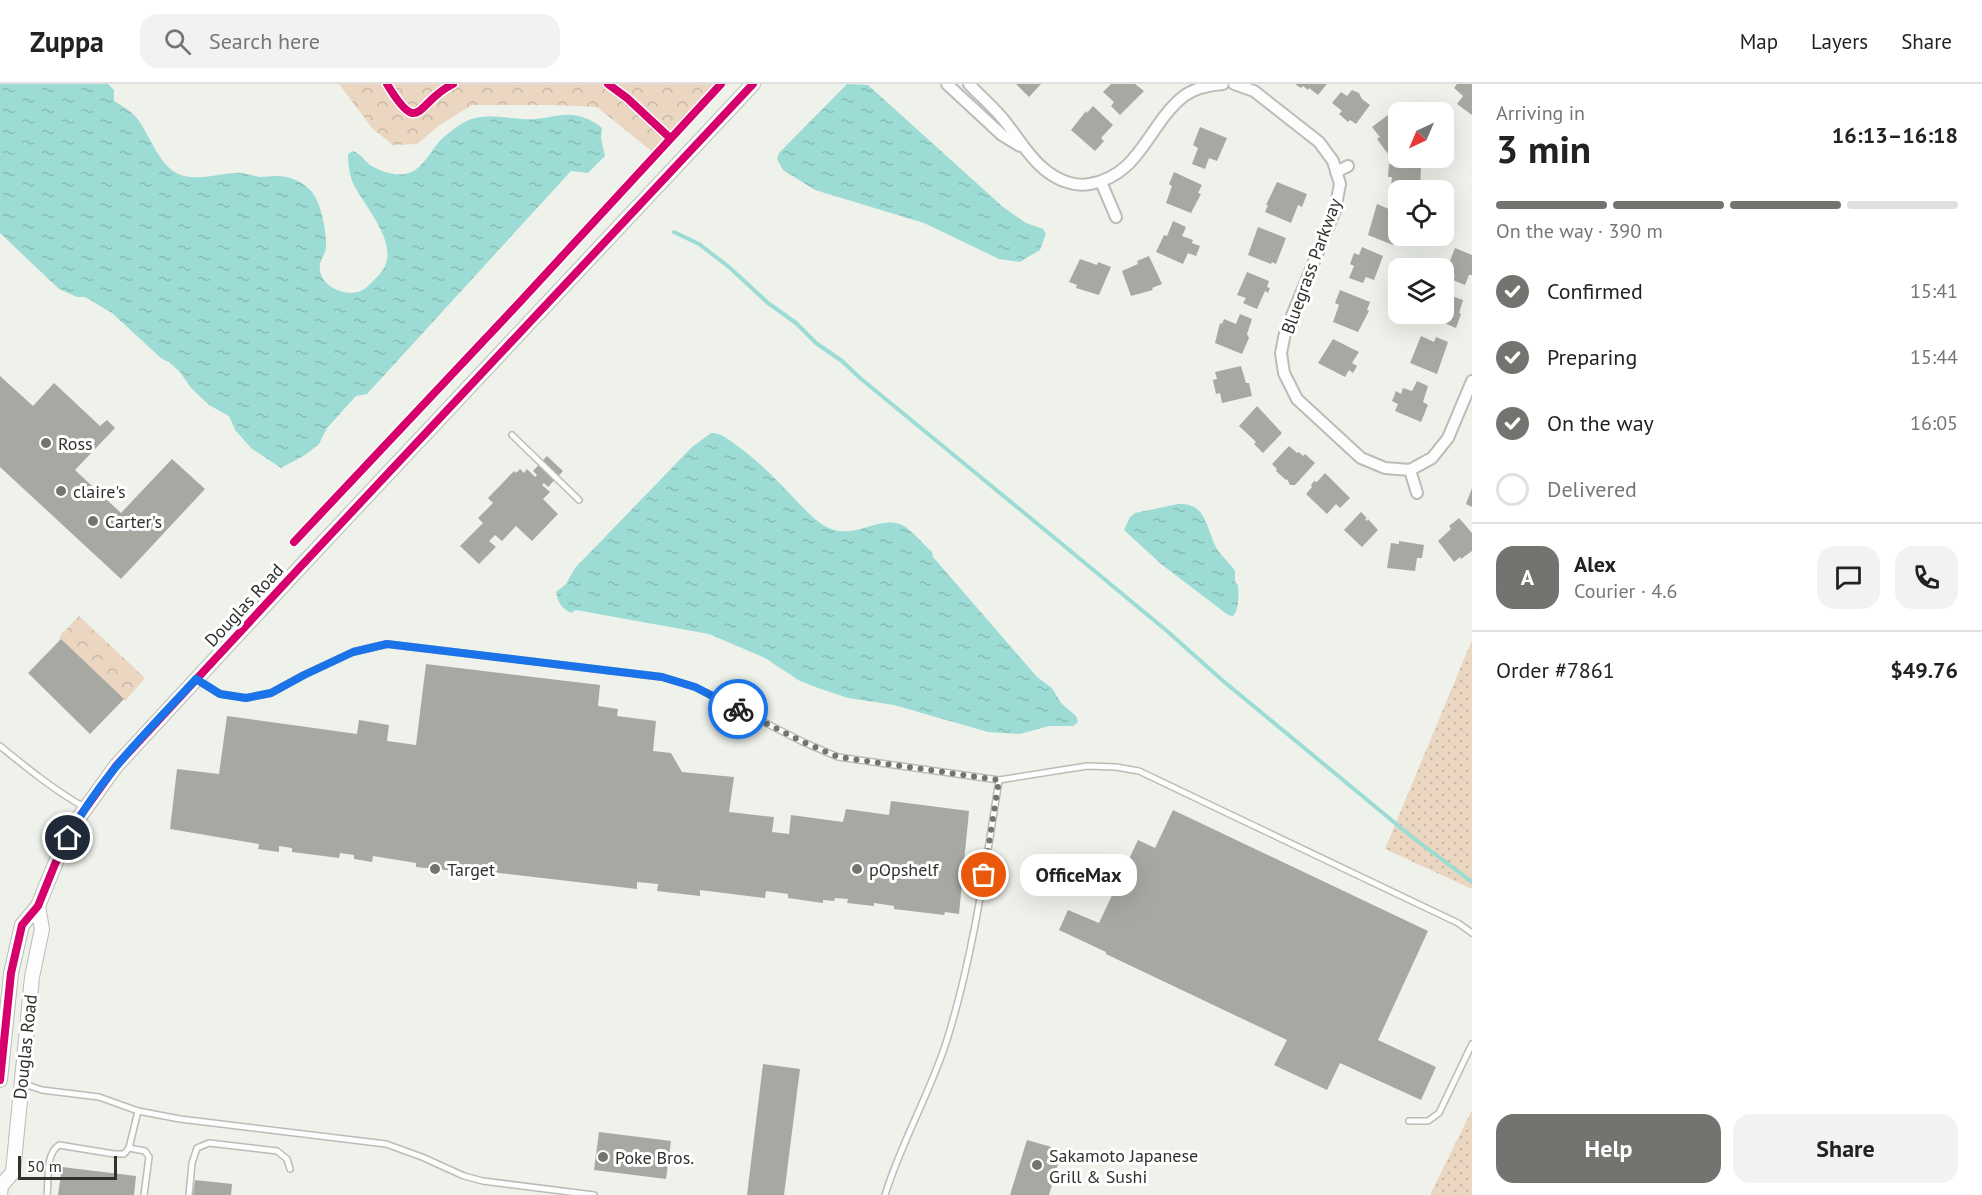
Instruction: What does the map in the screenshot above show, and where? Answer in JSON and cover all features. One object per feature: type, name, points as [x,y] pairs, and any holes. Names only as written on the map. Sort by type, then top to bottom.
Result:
[{"type":"street","name":"Douglas Road","points":[[0,1080],[8,995],[15,950],[22,926],[38,906],[55,864],[86,808],[116,766],[753,84]]},
{"type":"street","points":[[947,84],[1002,135],[1022,147]]},
{"type":"street","points":[[969,84],[1006,123],[1022,147],[1043,169],[1063,181],[1085,185],[1111,178],[1131,162],[1168,112],[1185,96],[1206,86],[1222,84]]},
{"type":"street","name":"Bluegrass Parkway","points":[[1234,84],[1254,91],[1319,142],[1333,161],[1340,184],[1335,210],[1285,333],[1281,353],[1284,373],[1297,399],[1361,458],[1385,468],[1410,470]]},
{"type":"street","name":"Bluegrass Parkway","points":[[1336,172],[1348,166]]},
{"type":"street","points":[[1101,182],[1116,217]]},
{"type":"street","points":[[1417,494],[1410,470],[1432,458],[1448,438],[1472,381]]},
{"type":"street","name":"Douglas Road","points":[[1,1189],[13,1172],[32,977],[42,930],[38,906]]},
{"type":"lane","points":[[512,435],[579,500]]},
{"type":"lane","points":[[196,679],[220,694],[246,698],[271,693],[353,652],[387,644],[662,677],[695,687],[803,742],[838,757],[999,780],[1087,766],[1140,771],[1458,923],[1472,933]]},
{"type":"lane","points":[[0,746],[66,797],[86,808]]},
{"type":"lane","points":[[885,1195],[892,1174],[927,1097],[946,1043],[973,940],[999,780]]},
{"type":"lane","points":[[1409,1121],[1428,1121],[1439,1113],[1472,1044]]},
{"type":"lane","points":[[21,1083],[42,1090],[99,1097],[138,1111],[180,1119],[386,1144],[464,1176],[483,1181],[594,1195]]},
{"type":"lane","points":[[47,1195],[53,1149],[59,1145],[124,1154],[129,1148],[138,1111]]},
{"type":"lane","points":[[189,1195],[194,1155],[197,1149],[209,1143],[277,1151],[286,1159],[290,1168]]},
{"type":"lane","points":[[129,1148],[145,1151],[149,1157],[144,1195]]},
{"type":"green space","points":[[339,84],[728,84],[660,158],[597,107],[472,105],[440,125],[417,144],[393,145],[372,128]]},
{"type":"green space","points":[[79,616],[145,678],[125,701],[59,637]]},
{"type":"green space","points":[[1472,640],[1472,889],[1385,849]]},
{"type":"green space","points":[[1472,1110],[1472,1195],[1430,1195]]},
{"type":"water","points":[[0,84],[108,84],[114,90],[114,101],[136,117],[156,151],[168,167],[175,172],[184,176],[196,177],[241,173],[261,177],[284,177],[299,182],[315,196],[323,217],[326,249],[320,264],[322,277],[332,287],[351,293],[363,290],[376,278],[385,267],[387,255],[386,242],[380,229],[352,181],[348,154],[353,151],[378,169],[392,174],[405,174],[420,166],[447,134],[471,119],[489,117],[536,119],[568,115],[584,118],[602,128],[601,138],[605,156],[588,173],[571,171],[367,394],[356,396],[327,428],[319,444],[305,455],[281,468],[252,449],[235,430],[229,416],[209,405],[191,388],[180,372],[162,359],[112,313],[85,297],[77,297],[59,289],[0,233]]},
{"type":"water","points":[[847,84],[868,85],[1003,207],[1026,223],[1043,229],[1046,234],[1040,250],[1020,262],[999,259],[924,223],[815,190],[783,170],[777,159],[779,153]]},
{"type":"water","points":[[711,433],[723,436],[746,452],[812,516],[831,529],[852,531],[890,523],[900,524],[908,529],[932,552],[933,557],[1037,677],[1052,688],[1061,703],[1076,716],[1078,722],[1073,726],[1049,726],[1020,734],[988,732],[894,705],[848,698],[818,688],[800,681],[765,658],[709,634],[576,610],[571,613],[562,607],[556,592],[566,584],[575,568],[692,447]]},
{"type":"water","points":[[1178,504],[1195,507],[1200,512],[1217,549],[1235,571],[1238,597],[1233,616],[1228,615],[1161,564],[1124,530],[1130,517],[1135,513]]},
{"type":"building","points":[[1016,84],[1041,84],[1029,97]]},
{"type":"building","points":[[1111,84],[1135,84],[1144,91],[1120,115],[1111,106],[1114,102],[1103,92]]},
{"type":"building","points":[[1295,84],[1327,84],[1318,95],[1309,88],[1308,90],[1303,86],[1301,88]]},
{"type":"building","points":[[1457,84],[1472,84],[1472,115],[1457,104],[1463,96],[1454,88]]},
{"type":"building","points":[[1352,90],[1359,93],[1362,99],[1370,105],[1356,124],[1350,120],[1348,122],[1339,114],[1342,111],[1332,103],[1341,92],[1347,96]]},
{"type":"building","points":[[1093,106],[1113,125],[1101,138],[1104,141],[1095,151],[1071,130]]},
{"type":"building","points":[[1388,115],[1388,154],[1377,139],[1380,137],[1372,127]]},
{"type":"building","points":[[1200,127],[1227,138],[1217,161],[1209,158],[1205,169],[1192,164],[1198,148],[1193,145]]},
{"type":"building","points":[[1389,168],[1421,168],[1420,180],[1392,180],[1392,177],[1388,177]]},
{"type":"building","points":[[1174,172],[1202,185],[1198,193],[1201,194],[1191,213],[1166,203],[1172,186],[1169,184]]},
{"type":"building","points":[[1277,182],[1307,194],[1302,207],[1298,205],[1291,223],[1265,212]]},
{"type":"building","points":[[1377,204],[1388,209],[1388,243],[1368,235]]},
{"type":"building","points":[[1173,221],[1186,227],[1182,236],[1193,240],[1192,243],[1200,246],[1196,256],[1188,253],[1183,264],[1156,252],[1164,235],[1167,236]]},
{"type":"building","points":[[1258,227],[1286,238],[1276,264],[1248,255]]},
{"type":"building","points":[[1362,247],[1383,256],[1374,280],[1366,277],[1363,283],[1349,278],[1354,266],[1350,264],[1354,253],[1359,255]]},
{"type":"building","points":[[1455,248],[1472,255],[1472,275],[1469,275],[1465,285],[1454,280],[1454,258],[1451,258]]},
{"type":"building","points":[[1149,256],[1162,284],[1152,288],[1153,290],[1131,296],[1122,271]]},
{"type":"building","points":[[1080,259],[1111,267],[1099,295],[1076,288],[1077,285],[1069,282]]},
{"type":"building","points":[[1247,272],[1269,281],[1268,293],[1265,291],[1257,309],[1243,303],[1246,298],[1237,295]]},
{"type":"building","points":[[1340,290],[1370,302],[1367,310],[1369,311],[1358,332],[1333,322],[1339,305],[1335,303]]},
{"type":"building","points":[[1454,297],[1463,300],[1456,328],[1447,324],[1454,324]]},
{"type":"building","points":[[1240,314],[1252,319],[1247,334],[1249,338],[1242,354],[1215,343],[1220,323],[1222,324],[1224,319],[1236,324]]},
{"type":"building","points":[[1421,336],[1434,342],[1436,337],[1448,342],[1437,374],[1410,363]]},
{"type":"building","points":[[1333,339],[1359,352],[1352,363],[1357,366],[1353,373],[1349,370],[1345,377],[1318,363]]},
{"type":"building","points":[[1241,366],[1252,396],[1222,403],[1220,393],[1216,394],[1213,380],[1217,379],[1215,372]]},
{"type":"building","points":[[0,376],[33,406],[54,383],[100,426],[107,420],[115,428],[75,470],[121,513],[172,459],[205,489],[121,579],[0,467]]},
{"type":"building","points":[[1417,381],[1428,386],[1423,402],[1428,405],[1421,422],[1395,411],[1398,404],[1392,401],[1396,391],[1401,394],[1403,388],[1412,391]]},
{"type":"building","points":[[1257,406],[1282,433],[1263,453],[1254,444],[1256,442],[1239,426]]},
{"type":"building","points":[[1289,446],[1303,456],[1305,454],[1315,463],[1295,485],[1290,485],[1272,464]]},
{"type":"building","points":[[547,456],[563,471],[548,487],[544,483],[542,485],[550,492],[543,499],[558,514],[532,541],[516,526],[502,541],[495,535],[489,541],[496,547],[479,564],[460,546],[483,523],[478,518],[493,503],[488,498],[514,471],[516,473],[520,469],[524,473],[527,469],[535,477],[537,475],[533,471]]},
{"type":"building","points":[[1325,473],[1350,498],[1340,508],[1336,504],[1327,514],[1306,494],[1314,481],[1317,482]]},
{"type":"building","points":[[1472,488],[1472,507],[1466,504]]},
{"type":"building","points":[[1361,512],[1367,518],[1365,519],[1367,521],[1368,519],[1378,530],[1362,547],[1344,530]]},
{"type":"building","points":[[1459,518],[1472,533],[1472,551],[1454,562],[1438,541],[1451,529],[1449,526]]},
{"type":"building","points":[[1399,541],[1424,545],[1422,558],[1417,558],[1415,571],[1387,568],[1391,543],[1399,544]]},
{"type":"building","points":[[61,639],[124,699],[90,734],[28,673]]},
{"type":"building","points":[[426,664],[600,685],[598,706],[618,709],[617,716],[656,721],[653,751],[671,753],[682,772],[734,777],[729,812],[774,817],[772,832],[789,834],[791,815],[843,822],[846,809],[889,815],[891,801],[969,811],[959,914],[945,912],[944,915],[894,909],[894,906],[874,903],[874,906],[847,903],[848,899],[835,898],[834,901],[823,900],[823,903],[788,898],[788,894],[766,891],[765,898],[700,890],[700,896],[657,891],[658,884],[637,882],[637,889],[456,868],[456,871],[416,867],[416,863],[373,856],[372,862],[354,859],[354,855],[340,853],[339,858],[292,852],[292,848],[279,846],[279,852],[258,849],[259,844],[170,829],[177,769],[219,774],[227,716],[357,734],[359,720],[389,725],[387,741],[416,745]]},
{"type":"building","points":[[1173,810],[1428,931],[1378,1040],[1436,1067],[1421,1100],[1340,1063],[1327,1090],[1274,1065],[1287,1040],[1059,930],[1068,910],[1099,923],[1138,840],[1155,848]]},
{"type":"building","points":[[763,1064],[800,1069],[784,1195],[747,1195]]},
{"type":"building","points":[[599,1132],[671,1141],[666,1179],[594,1170]]},
{"type":"building","points":[[1027,1140],[1062,1150],[1049,1195],[1010,1195]]},
{"type":"building","points":[[62,1167],[136,1176],[134,1195],[58,1195]]},
{"type":"building","points":[[195,1180],[232,1184],[231,1195],[193,1195]]},
{"type":"waterway","points":[[674,232],[699,244],[729,267],[768,303],[796,323],[816,343],[842,361],[1167,631],[1222,680],[1412,837],[1472,882]]},
{"type":"cycle path","points":[[387,84],[406,110],[413,113],[453,84]]},
{"type":"cycle path","points":[[608,84],[627,98],[670,138]]},
{"type":"cycle path","points":[[294,542],[721,84]]},
{"type":"cycle path","points":[[0,1080],[11,973],[22,925],[38,906],[75,823],[116,766],[753,84]]},
{"type":"way so far","points":[[738,709],[838,757],[999,780],[984,875]]},
{"type":"place","name":"Ross","points":[[46,443]]},
{"type":"place","name":"claire's","points":[[61,491]]},
{"type":"place","name":"Carter's","points":[[93,521]]},
{"type":"place","name":"Target","points":[[435,869]]},
{"type":"place","name":"pOpshelf","points":[[857,869]]},
{"type":"place","name":"OfficeMax","points":[[984,875]]},
{"type":"place","name":"Poke Bros.","points":[[603,1157]]},
{"type":"place","name":"Sakamoto Japanese Grill & Sushi","points":[[1037,1165]]},
{"type":"route","points":[[68,838],[75,823],[99,787],[196,679],[220,694],[246,698],[271,693],[353,652],[387,644],[662,677],[695,687],[738,709]]}]
